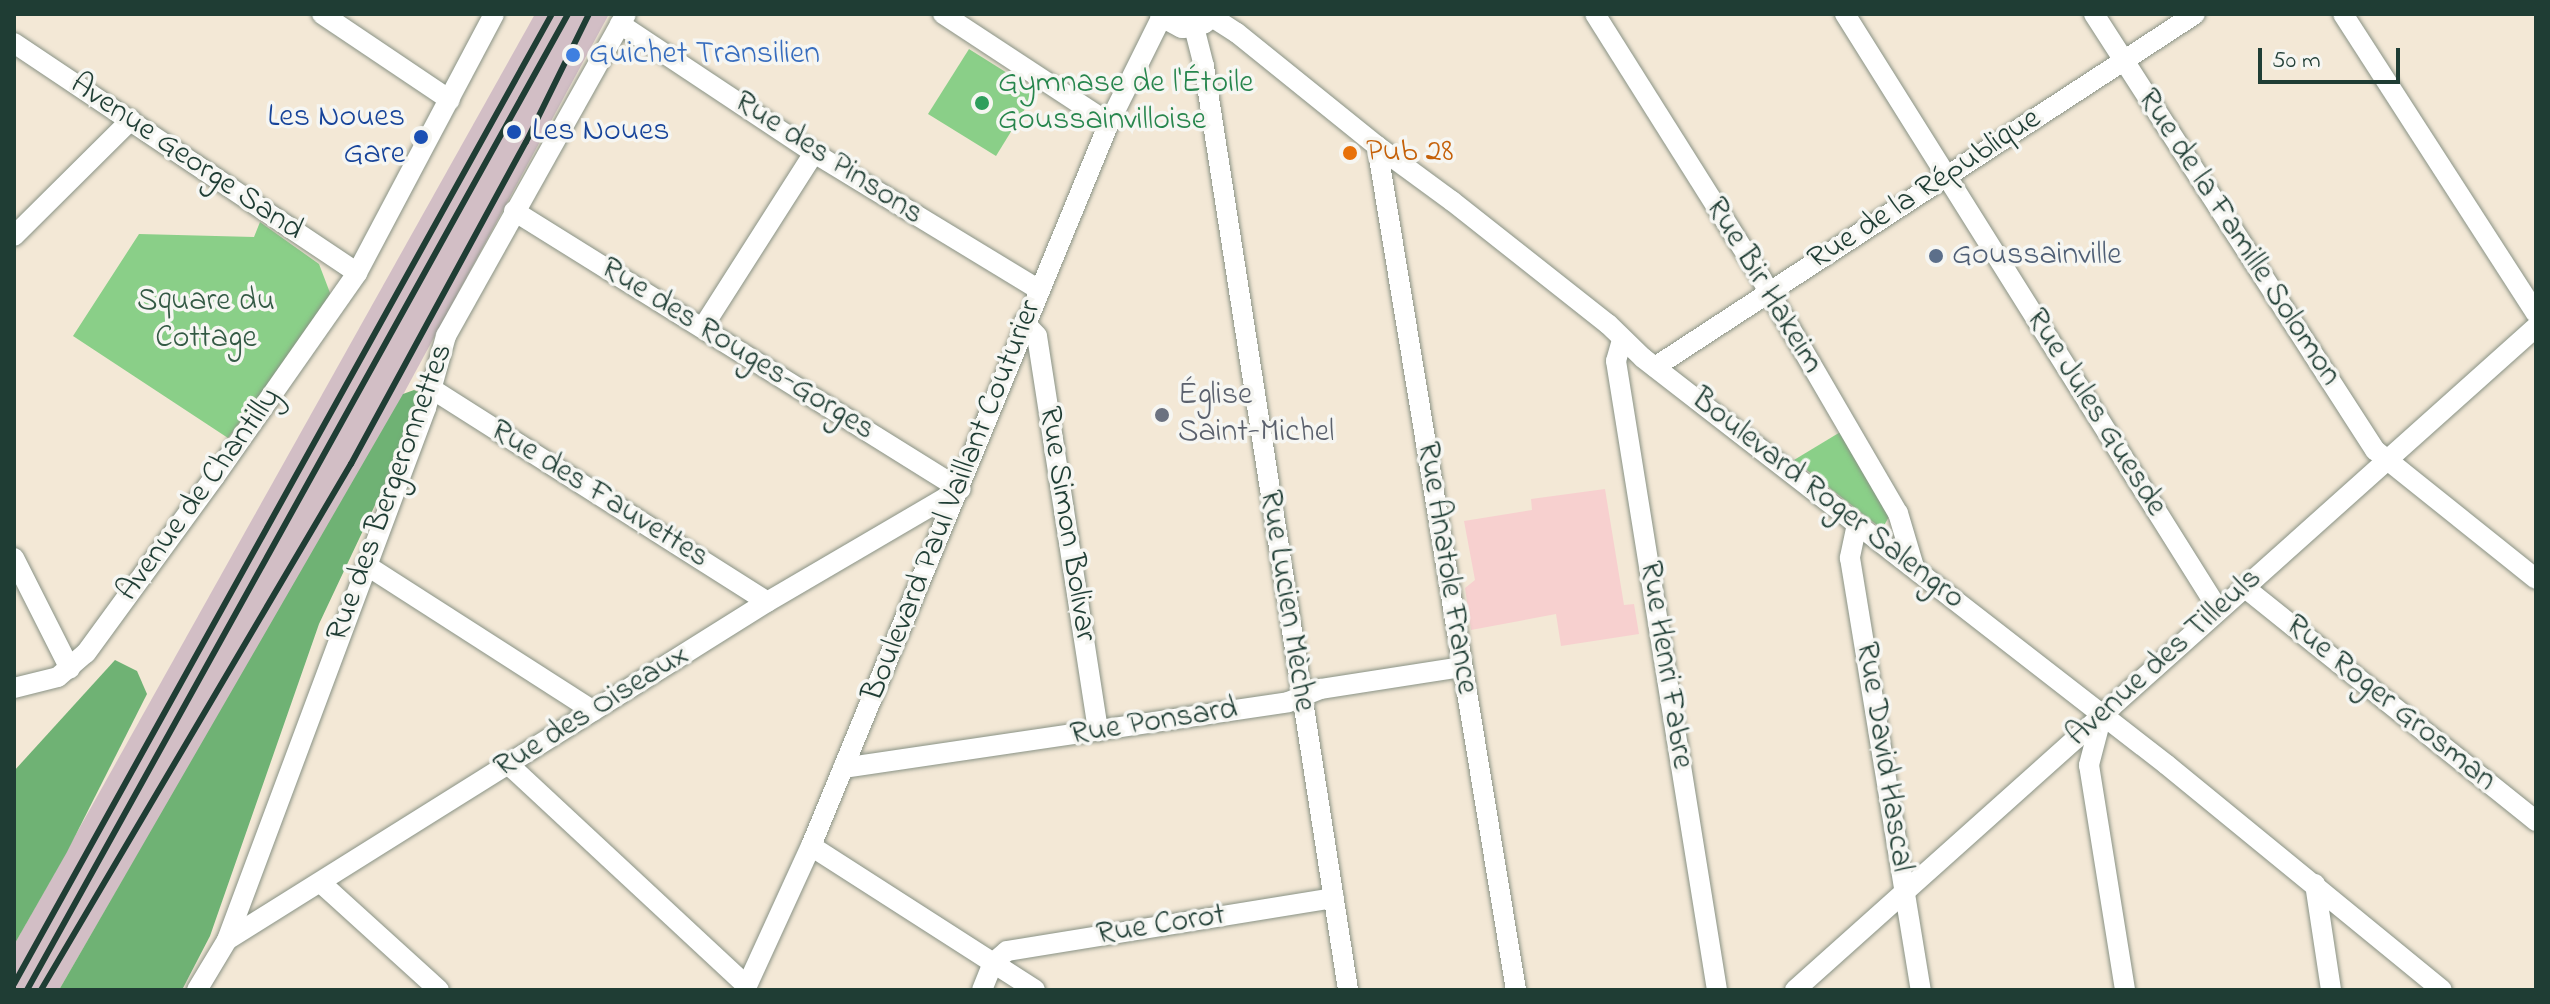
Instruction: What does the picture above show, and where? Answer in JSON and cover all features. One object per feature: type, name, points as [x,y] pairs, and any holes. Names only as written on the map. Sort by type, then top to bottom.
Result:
[{"type":"street","points":[[322,14],[450,100]]},
{"type":"street","name":"Avenue de Chantilly","points":[[14,688],[44,682],[70,669],[86,653],[215,476],[357,273],[494,14]]},
{"type":"street","points":[[943,14],[1109,123]]},
{"type":"street","points":[[1164,14],[1183,24],[1204,17]]},
{"type":"street","name":"Boulevard Paul Vaillant Couturier","points":[[746,988],[811,846],[960,489],[1024,322],[1109,123],[1164,14]]},
{"type":"street","name":"Rue Bir Hakeim","points":[[1595,14],[1770,292],[1898,513],[1914,567]]},
{"type":"street","name":"Rue Jules Guesde","points":[[1845,14],[2218,609]]},
{"type":"street","name":"Rue de la Famille Solomon","points":[[2094,14],[2375,450],[2536,579]]},
{"type":"street","name":"Rue de la République","points":[[1655,367],[2195,14]]},
{"type":"street","points":[[2343,14],[2536,313]]},
{"type":"street","name":"Boulevard Roger Salengro","points":[[1204,17],[1237,33],[1377,146],[1452,201],[1608,324],[1655,367],[2315,884],[2442,990]]},
{"type":"street","name":"Rue Lucien Mèche","points":[[1204,17],[1204,66],[1348,990]]},
{"type":"street","name":"Rue des Pinsons","points":[[623,19],[814,153],[1039,290]]},
{"type":"street","name":"Rue des Bergeronnettes","points":[[197,990],[227,940],[432,389],[446,336],[623,19]]},
{"type":"street","name":"Avenue George Sand","points":[[14,43],[357,273]]},
{"type":"street","points":[[14,236],[131,120]]},
{"type":"street","name":"Rue Anatole France","points":[[1377,146],[1516,990]]},
{"type":"street","points":[[703,327],[814,153]]},
{"type":"street","name":"Rue des Rouges-Gorges","points":[[514,211],[960,489]]},
{"type":"street","name":"Rue Simon Bolivar","points":[[1024,322],[1037,336],[1098,731]]},
{"type":"street","name":"Avenue des Tilleuls","points":[[1795,990],[2536,327]]},
{"type":"street","name":"Rue Henri Fabre","points":[[1622,340],[1616,361],[1717,990]]},
{"type":"street","name":"Rue des Fauvettes","points":[[432,389],[767,602]]},
{"type":"street","name":"Rue des Oiseaux","points":[[227,940],[767,602],[960,489]]},
{"type":"street","name":"Rue David Hascal","points":[[1857,524],[1850,558],[1921,990]]},
{"type":"street","points":[[14,558],[70,669]]},
{"type":"street","points":[[366,565],[593,711]]},
{"type":"street","name":"Rue Roger Grosman","points":[[2244,587],[2536,821]]},
{"type":"street","name":"Rue Ponsard","points":[[843,768],[1288,702],[1320,689],[1462,667]]},
{"type":"street","points":[[2102,715],[2089,765],[2125,990]]},
{"type":"street","points":[[508,764],[746,988]]},
{"type":"street","points":[[811,846],[1035,990]]},
{"type":"street","points":[[321,883],[439,990]]},
{"type":"street","points":[[2315,884],[2331,990]]},
{"type":"street","name":"Rue Corot","points":[[993,963],[1007,951],[1334,898]]},
{"type":"street","points":[[982,990],[993,963]]},
{"type":"shaded area","points":[[535,14],[609,14],[371,454],[59,990],[14,990],[14,945]]},
{"type":"shaded area","points":[[1605,489],[1624,605],[1634,604],[1639,634],[1561,646],[1556,614],[1471,630],[1465,588],[1475,580],[1464,521],[1532,510],[1531,499]]},
{"type":"green space","name":"Gymnase de l'Étoile Goussainvilloise","points":[[969,49],[1036,91],[996,156],[928,114]]},
{"type":"green space","name":"Square du Cottage","points":[[260,222],[319,264],[332,298],[228,438],[73,336],[139,234],[254,237]]},
{"type":"green space","points":[[414,390],[421,393],[424,401],[319,624],[210,936],[182,990],[59,990],[403,394]]},
{"type":"green space","points":[[1842,431],[1890,515],[1882,529],[1794,460]]},
{"type":"green space","points":[[115,660],[137,671],[147,694],[67,852],[14,945],[14,771]]},
{"type":"railway","points":[[14,984],[552,14]]},
{"type":"railway","points":[[27,990],[568,14]]},
{"type":"railway","points":[[41,990],[351,464],[526,142],[589,14]]},
{"type":"place","name":"Guichet Transilien","points":[[573,55]]},
{"type":"place","name":"Gymnase de l'Étoile Goussainvilloise","points":[[982,103]]},
{"type":"place","name":"Les Noues","points":[[514,132]]},
{"type":"place","name":"Les Noues Gare","points":[[421,137]]},
{"type":"place","name":"Pub 28","points":[[1350,153]]},
{"type":"place","name":"Goussainville","points":[[1936,256]]},
{"type":"place","name":"Église Saint-Michel","points":[[1162,415]]}]
